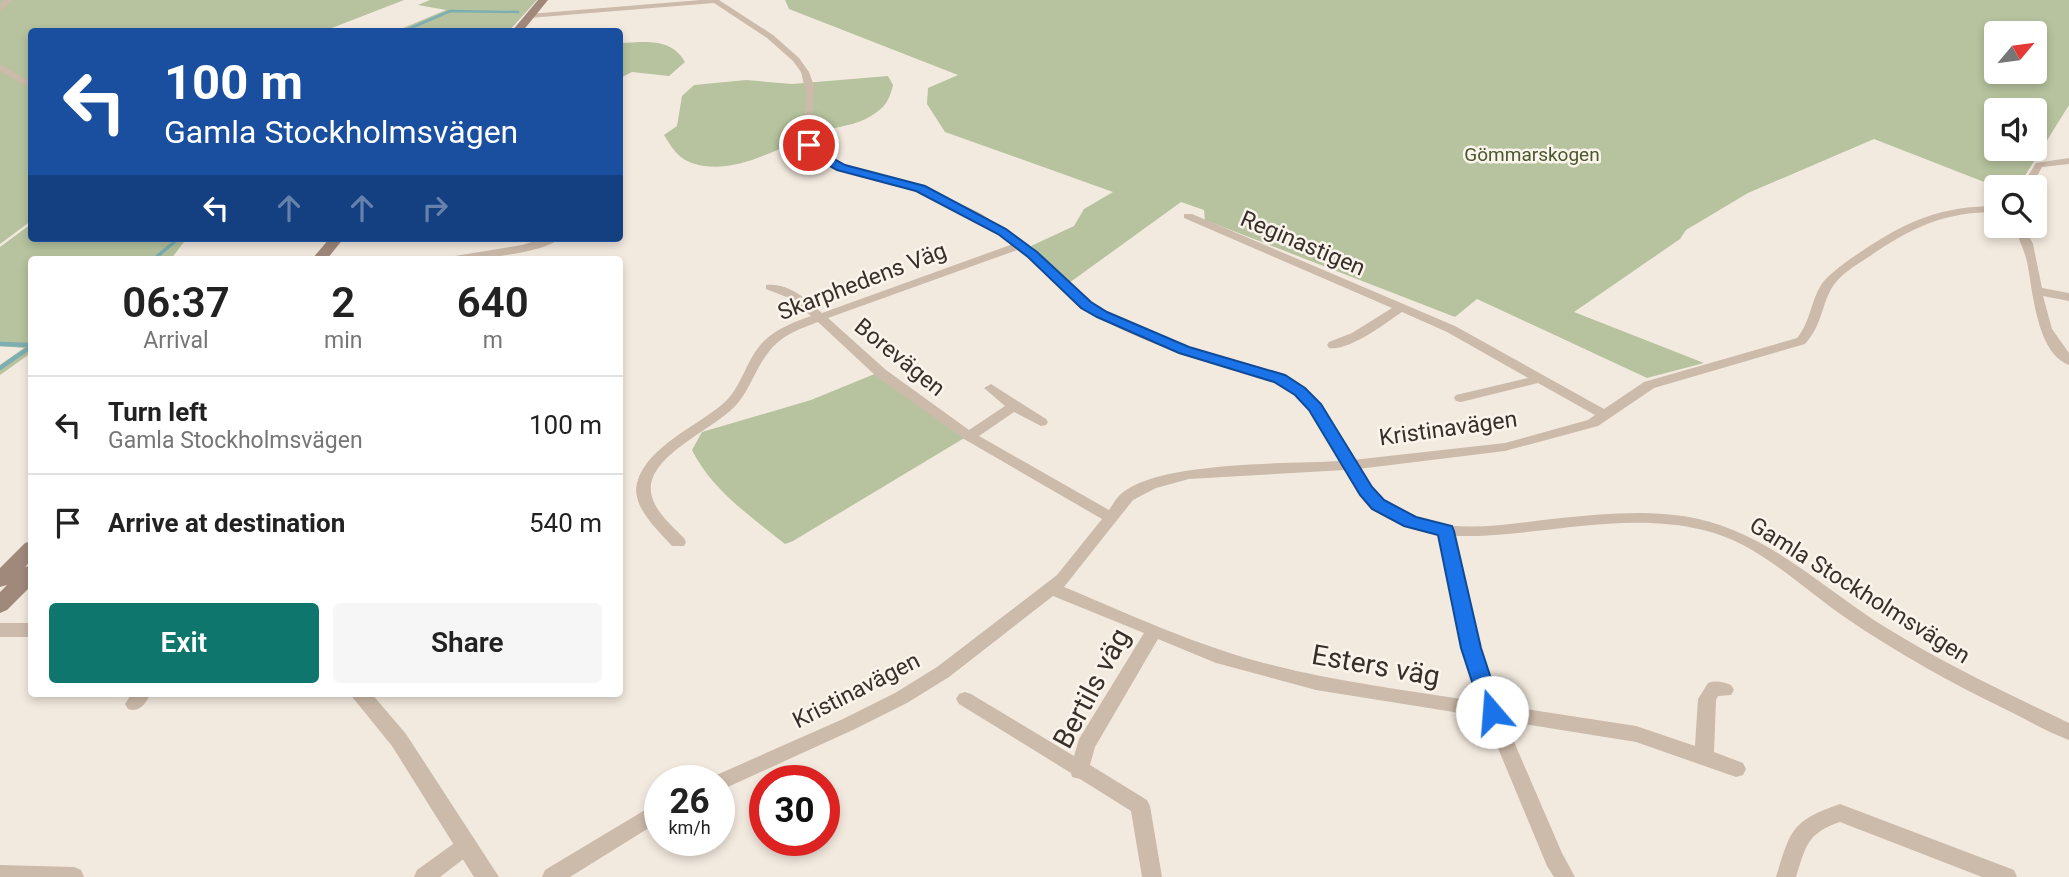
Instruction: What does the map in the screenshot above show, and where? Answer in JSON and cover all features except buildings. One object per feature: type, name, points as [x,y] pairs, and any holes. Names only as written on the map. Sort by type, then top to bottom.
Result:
[{"type":"main road","points":[[519,28],[543,0]]},
{"type":"main road","points":[[323,256],[335,242]]},
{"type":"main road","points":[[0,580],[28,552]]},
{"type":"main road","points":[[0,605],[28,576]]},
{"type":"street","points":[[0,9],[8,0]]},
{"type":"street","points":[[529,16],[715,1]]},
{"type":"street","name":"Gamla Stockholmsvägen","points":[[715,1],[789,51],[800,62],[810,86],[808,139],[816,153],[841,167],[920,189],[994,227],[1021,245],[1079,300],[1102,314],[1184,350],[1263,372],[1293,386],[1315,407],[1368,494],[1386,510],[1410,522],[1446,531],[1483,531],[1667,518],[1725,531],[1774,556],[1849,612],[1922,658],[2069,732]]},
{"type":"street","points":[[0,67],[28,85]]},
{"type":"street","points":[[2033,175],[2039,165],[2069,161]]},
{"type":"street","name":"Kristinavägen","points":[[735,776],[901,698],[943,672],[1052,589],[1086,554],[1110,517],[1128,496],[1167,478],[1221,471],[1351,465],[1505,447],[1569,431],[1606,416],[1649,384],[1801,341],[1811,331],[1828,284],[1847,266],[1908,226],[1944,215],[1984,210]]},
{"type":"street","name":"Reginastigen","points":[[1188,216],[1451,329],[1606,416]]},
{"type":"street","points":[[2025,238],[2030,249],[2040,317],[2047,336],[2069,361]]},
{"type":"street","points":[[498,256],[526,254],[548,242]]},
{"type":"street","name":"Skarphedens Väg","points":[[678,542],[646,501],[644,491],[649,474],[679,441],[734,400],[752,365],[772,339],[793,327],[1021,245]]},
{"type":"street","name":"Borevägen","points":[[770,287],[793,295],[881,373],[969,436],[1110,517]]},
{"type":"street","points":[[2038,291],[2069,297]]},
{"type":"street","points":[[1333,345],[1356,337],[1402,307]]},
{"type":"street","points":[[1461,398],[1539,379]]},
{"type":"street","points":[[991,388],[1041,422]]},
{"type":"street","points":[[969,436],[1014,406]]},
{"type":"street","points":[[1446,531],[1471,648],[1492,712],[1554,859],[1566,877]]},
{"type":"street","name":"Esters väg","points":[[1052,589],[1216,656],[1289,677],[1636,734],[1736,769]]},
{"type":"street","points":[[0,630],[28,630]]},
{"type":"street","name":"Bertils väg","points":[[1079,771],[1086,745],[1154,631]]},
{"type":"street","points":[[1704,757],[1707,699],[1714,688],[1725,690]]},
{"type":"street","points":[[362,697],[400,740],[487,877]]},
{"type":"street","points":[[965,699],[1140,806],[1152,877]]},
{"type":"street","points":[[1786,877],[1801,832],[1814,821],[1840,813],[2007,877]]},
{"type":"street","points":[[552,877],[644,820]]},
{"type":"street","points":[[424,877],[467,845]]},
{"type":"street","points":[[0,875],[74,877]]},
{"type":"green space","points":[[0,0],[404,0],[332,28],[28,28],[28,223],[0,244]]},
{"type":"green space","points":[[430,0],[537,0],[512,28],[403,28],[446,10],[418,5]]},
{"type":"green space","name":"Gömmarskogen","points":[[785,0],[2069,0],[2069,105],[2047,140],[2047,98],[1984,98],[1984,161],[2034,161],[2025,175],[1984,175],[1984,182],[1874,139],[1748,193],[1686,230],[1680,239],[1574,312],[1704,363],[1647,378],[1477,299],[1455,317],[1205,220],[1204,210],[1181,202],[1069,283],[1031,246],[1074,226],[1084,209],[1113,192],[945,132],[927,104],[928,88],[958,75],[789,9]]},
{"type":"green space","points":[[648,42],[665,45],[672,48],[685,62],[669,76],[632,72],[623,76],[623,43]]},
{"type":"green space","points":[[888,76],[893,85],[889,97],[883,107],[871,116],[812,135],[752,160],[720,167],[704,166],[684,159],[675,152],[664,135],[677,126],[682,96],[694,85],[746,80],[792,84]]},
{"type":"green space","points":[[28,226],[28,242],[184,242],[173,256],[28,256],[28,355],[0,375],[0,365],[24,348],[0,346],[0,247]]},
{"type":"green space","points":[[877,373],[966,437],[793,541],[785,544],[733,502],[710,478],[692,450],[702,432],[811,400]]},
{"type":"waterway","points":[[411,28],[450,11],[518,12]]},
{"type":"waterway","points":[[158,256],[174,242]]},
{"type":"waterway","points":[[0,344],[28,345]]},
{"type":"waterway","points":[[0,368],[28,349]]},
{"type":"route","points":[[809,145],[813,151],[832,163],[920,189],[1002,232],[1033,254],[1086,305],[1102,314],[1184,350],[1279,378],[1300,392],[1315,407],[1366,491],[1378,505],[1410,522],[1446,531],[1471,648],[1492,712]]}]
